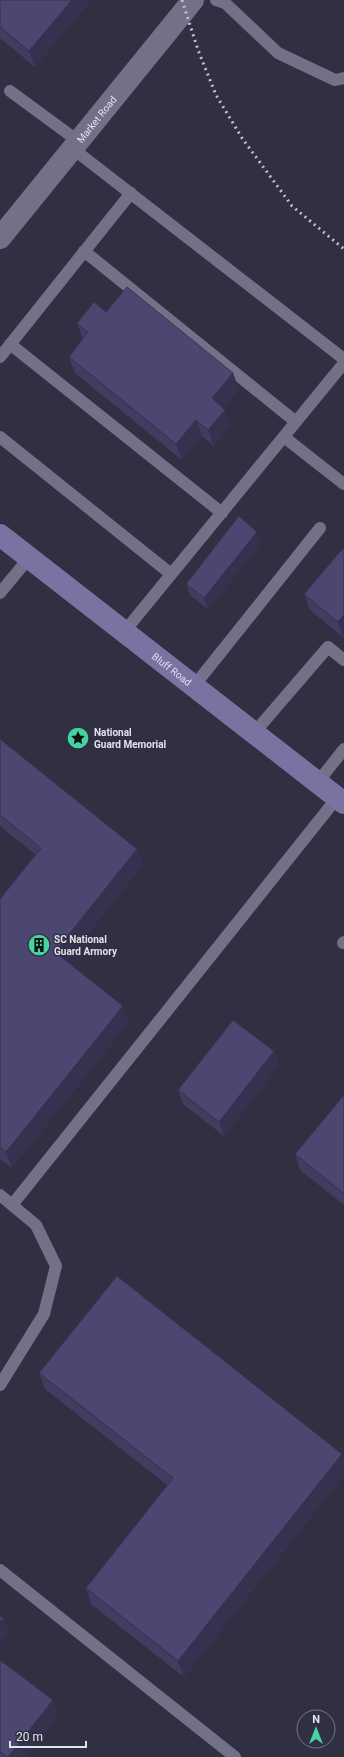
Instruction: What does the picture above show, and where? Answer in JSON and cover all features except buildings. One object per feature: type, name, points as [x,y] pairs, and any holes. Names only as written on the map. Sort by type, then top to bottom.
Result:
[{"type":"main road","name":"Bluff Road","points":[[0,535],[341,800]]},
{"type":"street","name":"Market Road","points":[[0,238],[193,0]]},
{"type":"lane","points":[[216,0],[225,3],[278,54],[335,80],[344,78]]},
{"type":"lane","points":[[10,91],[75,144],[131,193],[344,359]]},
{"type":"lane","points":[[0,357],[131,193]]},
{"type":"lane","points":[[84,251],[296,422]]},
{"type":"lane","points":[[10,344],[222,513]]},
{"type":"lane","points":[[124,632],[344,363]]},
{"type":"lane","points":[[0,437],[171,574]]},
{"type":"lane","points":[[284,437],[344,484]]},
{"type":"lane","points":[[194,686],[320,528]]},
{"type":"lane","points":[[0,593],[29,558]]},
{"type":"lane","points":[[254,733],[328,647],[344,660]]},
{"type":"lane","points":[[318,782],[344,749]]},
{"type":"lane","points":[[12,1205],[341,800]]},
{"type":"lane","points":[[0,1195],[36,1225],[56,1266],[44,1314],[0,1384]]},
{"type":"lane","points":[[0,1570],[235,1757]]},
{"type":"railway","points":[[182,0],[198,50],[216,95],[242,138],[292,206],[344,249]]},
{"type":"place","name":"National Guard Memorial","points":[[78,738]]},
{"type":"place","name":"SC National Guard Armory","points":[[39,945]]}]
